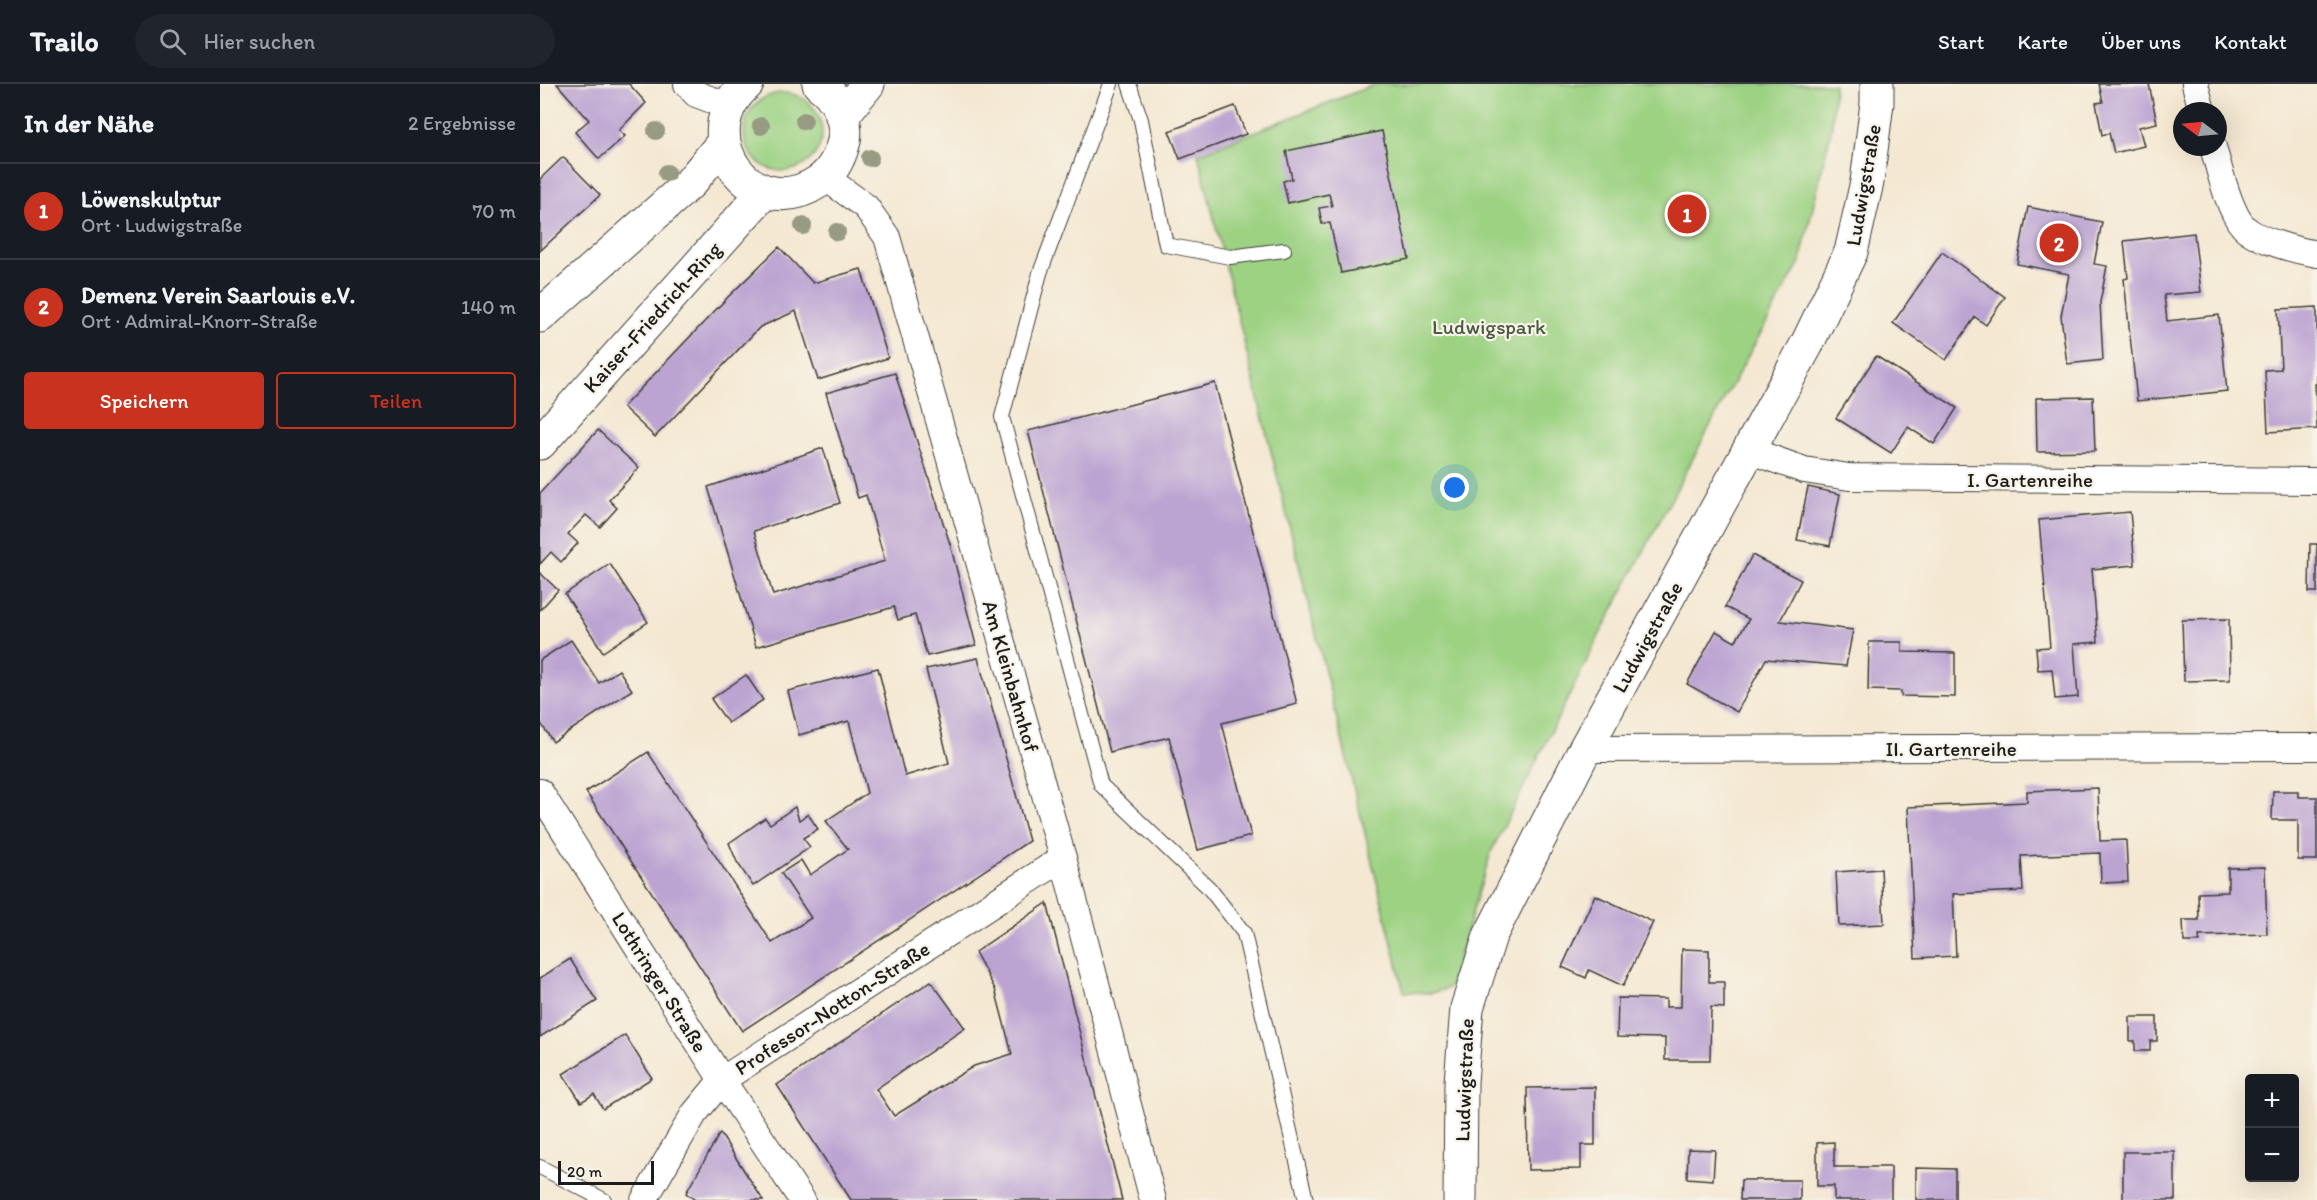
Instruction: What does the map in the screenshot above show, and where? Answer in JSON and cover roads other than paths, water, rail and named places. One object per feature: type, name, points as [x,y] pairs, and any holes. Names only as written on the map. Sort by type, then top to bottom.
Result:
[{"type":"main road","points":[[738,95],[723,126],[723,143],[728,159],[737,173],[750,184],[765,191],[786,194],[808,189],[825,177],[838,160],[844,138],[842,116],[836,102],[819,84]]},
{"type":"main road","points":[[842,116],[868,84]]},
{"type":"main road","name":"Ludwigstraße","points":[[1460,1200],[1461,1082],[1467,1008],[1490,936],[1586,749],[1807,344],[1851,252],[1868,182],[1877,102],[1876,84]]},
{"type":"main road","points":[[540,316],[690,183],[723,143]]},
{"type":"main road","name":"Kaiser-Friedrich-Ring","points":[[540,443],[765,191]]},
{"type":"street","points":[[687,84],[696,94],[738,95]]},
{"type":"street","points":[[2195,84],[2200,102]]},
{"type":"street","points":[[2215,156],[2231,205],[2243,227],[2272,243],[2301,252],[2317,254]]},
{"type":"street","name":"Am Kleinbahnhof","points":[[825,177],[866,207],[887,237],[1062,858],[1152,1200]]},
{"type":"street","name":"I. Gartenreihe","points":[[1748,450],[1804,470],[1849,477],[2317,481]]},
{"type":"street","name":"II. Gartenreihe","points":[[1586,749],[2317,747]]},
{"type":"street","name":"Lothringer Straße","points":[[540,792],[722,1080],[802,1200]]},
{"type":"street","name":"Professor-Notton-Straße","points":[[644,1200],[694,1114],[722,1080],[1062,858]]},
{"type":"lane","points":[[1111,84],[1040,273],[1002,417],[1101,785],[1209,888],[1244,933],[1306,1200]]},
{"type":"lane","points":[[1129,84],[1141,120],[1166,244],[1230,257],[1284,250]]},
{"type":"lane","points":[[540,1167],[604,1200]]},
{"type":"place","name":"Löwenskulptur","points":[[1687,214]]},
{"type":"place","name":"Demenz Verein Saarlouis e.V.","points":[[2059,243]]},
{"type":"park label","name":"Ludwigspark","points":[[1489,326]]}]
